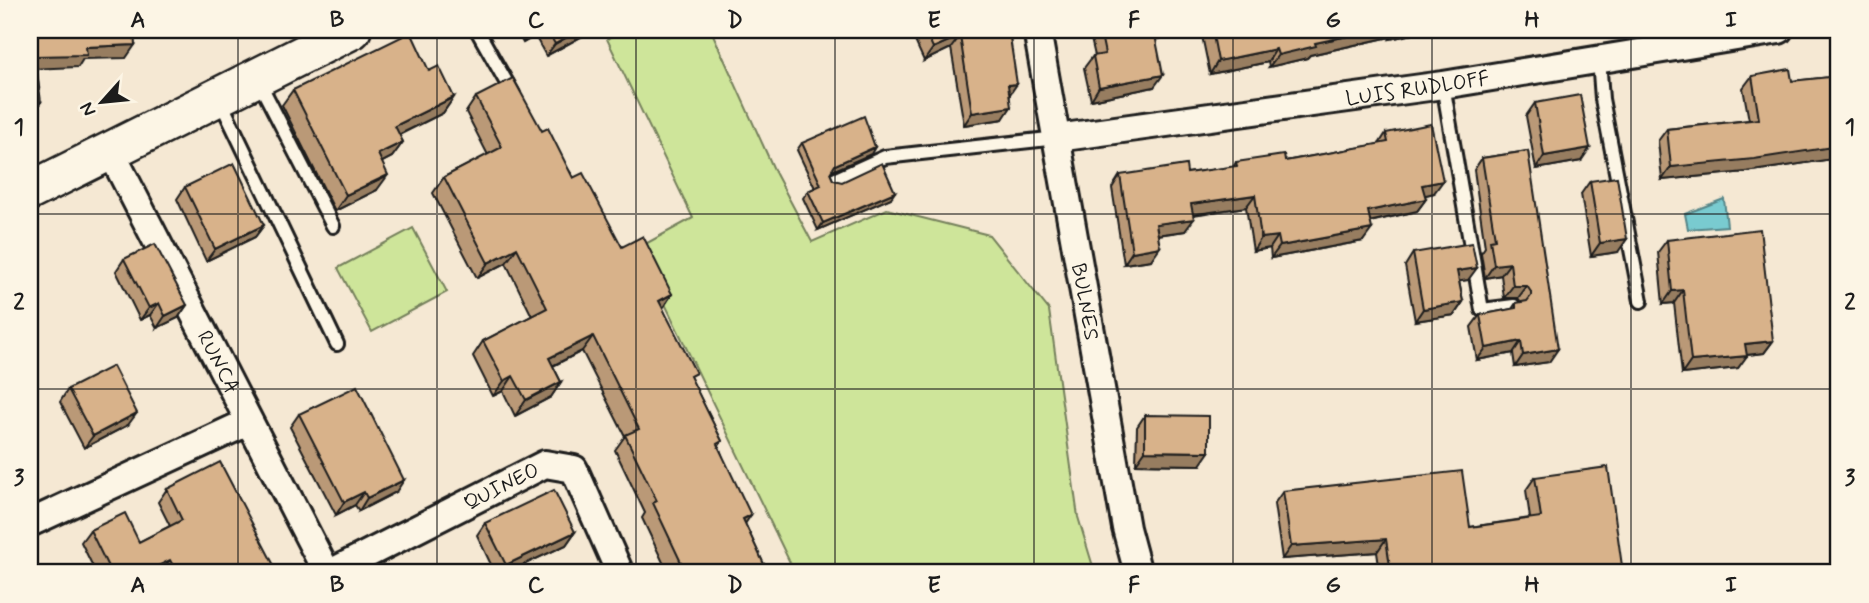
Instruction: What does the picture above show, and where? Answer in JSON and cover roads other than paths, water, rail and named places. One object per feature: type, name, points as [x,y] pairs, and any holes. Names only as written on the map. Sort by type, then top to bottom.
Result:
[{"type":"main road","points":[[30,191],[352,30]]},
{"type":"street","name":"BULNES","points":[[1037,30],[1126,528],[1138,573]]},
{"type":"street","name":"LUIS RUDLOFF","points":[[1057,138],[1443,85],[1779,30]]},
{"type":"street","name":"RUNCA","points":[[110,150],[248,422],[329,573]]},
{"type":"street","points":[[30,523],[248,422]]},
{"type":"street","name":"QUINEO","points":[[329,573],[545,464],[574,469],[620,573]]},
{"type":"lane","points":[[477,30],[522,109]]},
{"type":"lane","points":[[1599,59],[1602,99],[1641,302]]},
{"type":"lane","points":[[257,78],[333,226]]},
{"type":"lane","points":[[1443,85],[1482,310],[1514,306]]},
{"type":"lane","points":[[217,96],[337,344]]},
{"type":"lane","points":[[834,180],[885,157],[1057,138]]},
{"type":"water","points":[[1724,199],[1727,226],[1688,229],[1685,214]]}]
